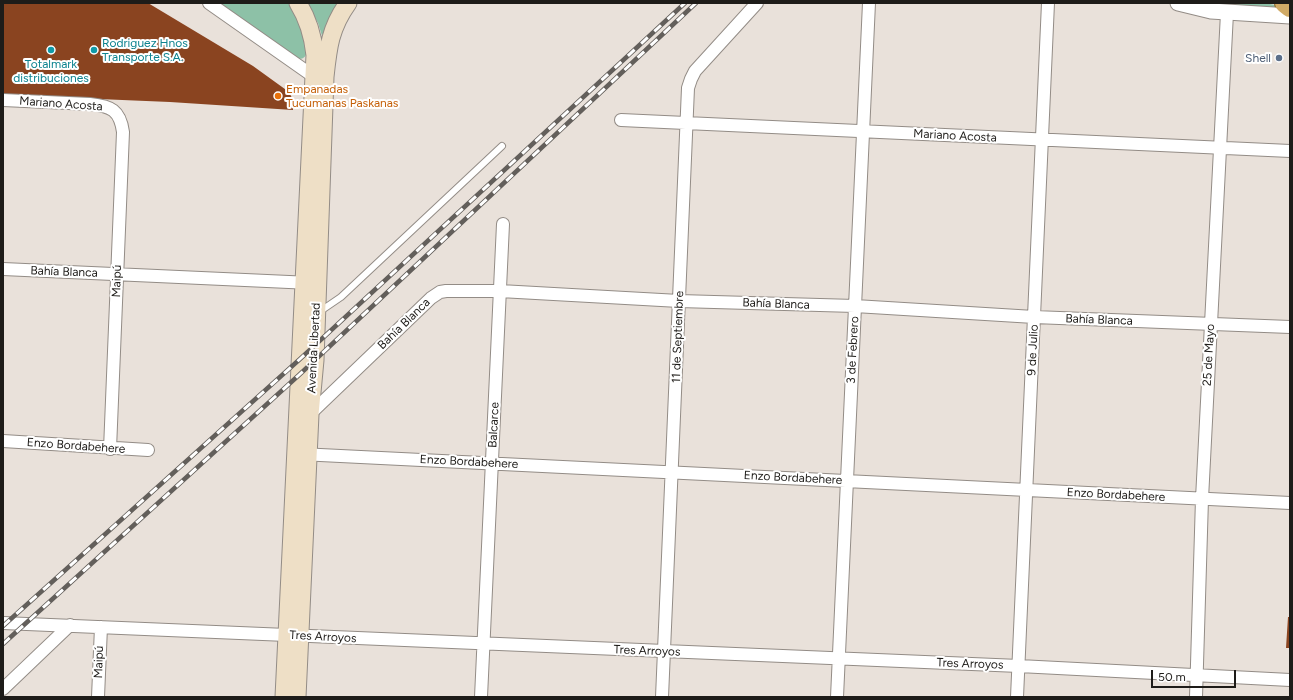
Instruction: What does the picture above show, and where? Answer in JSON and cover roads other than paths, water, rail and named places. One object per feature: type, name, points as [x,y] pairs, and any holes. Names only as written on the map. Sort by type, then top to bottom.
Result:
[{"type":"highway","points":[[1285,3],[1290,7]]},
{"type":"main road","name":"Avenida Libertad","points":[[298,3],[309,24],[315,55],[313,76],[311,283],[316,314],[315,360],[310,414],[302,454]]},
{"type":"main road","name":"Avenida Libertad","points":[[284,697],[293,636],[311,283],[325,77],[328,47],[336,23],[348,3]]},
{"type":"main road","name":"Avenida Libertad","points":[[293,636],[297,697]]},
{"type":"street","points":[[209,3],[313,76]]},
{"type":"street","name":"11 de Septiembre","points":[[662,697],[688,88],[696,71],[708,56],[757,3]]},
{"type":"street","name":"3 de Febrero","points":[[837,697],[869,3]]},
{"type":"street","name":"9 de Julio","points":[[1017,697],[1048,3]]},
{"type":"street","points":[[1178,3],[1211,11],[1227,13],[1290,16]]},
{"type":"street","name":"25 de Mayo","points":[[1196,697],[1202,499],[1227,13]]},
{"type":"street","name":"Mariano Acosta","points":[[3,100],[103,105],[111,108],[117,114]]},
{"type":"street","name":"Maipú","points":[[110,449],[123,132],[122,121],[117,114]]},
{"type":"street","name":"Mariano Acosta","points":[[621,120],[1290,151]]},
{"type":"street","name":"Balcarce","points":[[481,697],[503,224]]},
{"type":"street","name":"Bahía Blanca","points":[[3,269],[311,283]]},
{"type":"street","name":"Bahía Blanca","points":[[310,414],[436,294],[446,291],[854,306],[1034,317],[1290,327]]},
{"type":"street","name":"Enzo Bordabehere","points":[[3,441],[110,449],[148,450]]},
{"type":"street","name":"Enzo Bordabehere","points":[[302,454],[1290,503]]},
{"type":"street","name":"Tres Arroyos","points":[[3,623],[1019,666],[1290,680]]},
{"type":"street","points":[[3,689],[70,625]]},
{"type":"street","name":"Maipú","points":[[98,697],[101,627]]},
{"type":"lane","points":[[316,314],[341,297],[502,146]]},
{"type":"railway","points":[[3,626],[300,359],[685,3]]},
{"type":"railway","points":[[3,644],[299,375],[696,3]]},
{"type":"place","name":"Totalmark distribuciones","points":[[51,50]]},
{"type":"place","name":"Rodriguez Hnos Transporte S.A.","points":[[94,50]]},
{"type":"place","name":"Shell","points":[[1279,58]]},
{"type":"place","name":"Empanadas Tucumanas Paskanas","points":[[278,96]]}]
